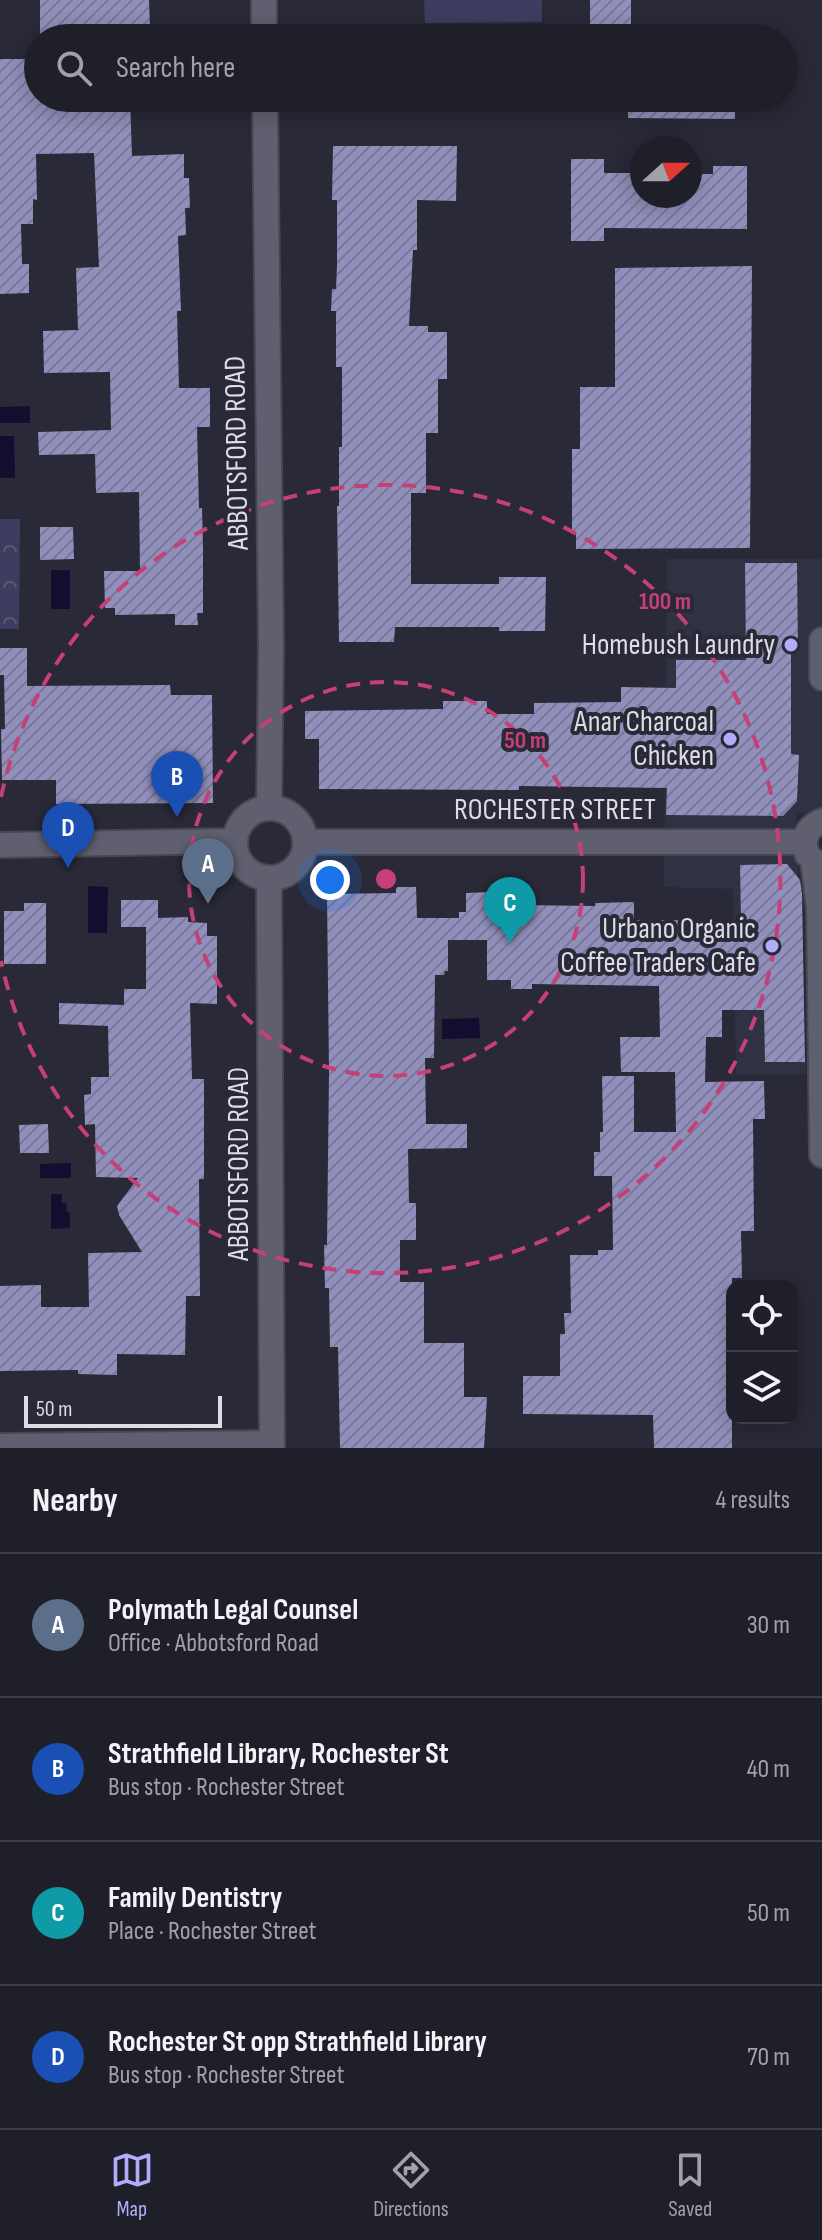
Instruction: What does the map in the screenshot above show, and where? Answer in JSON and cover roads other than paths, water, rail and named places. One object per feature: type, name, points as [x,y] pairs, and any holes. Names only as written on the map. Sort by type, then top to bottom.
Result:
[{"type":"street","points":[[264,0],[264,24]]},
{"type":"street","name":"ABBOTSFORD ROAD","points":[[265,112],[271,646],[269,808]]},
{"type":"street","points":[[822,640],[822,678]]},
{"type":"street","points":[[269,808],[290,814],[304,831],[305,842],[299,864],[281,877],[269,879],[248,871],[236,852],[235,841],[242,821],[259,810],[269,808]]},
{"type":"street","points":[[822,821],[809,828],[819,909],[822,1155]]},
{"type":"street","points":[[0,845],[235,841]]},
{"type":"street","name":"ROCHESTER STREET","points":[[305,842],[813,855]]},
{"type":"street","name":"ABBOTSFORD ROAD","points":[[269,879],[272,1445]]},
{"type":"street","points":[[0,1446],[272,1445]]},
{"type":"place","name":"Homebush Laundry","points":[[791,645]]},
{"type":"place","name":"Anar Charcoal Chicken","points":[[730,739]]},
{"type":"place","name":"Strathfield Library, Rochester St","points":[[177,817]]},
{"type":"place","name":"Rochester St opp Strathfield Library","points":[[68,868]]},
{"type":"place","name":"Polymath Legal Counsel","points":[[208,904]]},
{"type":"place","name":"Family Dentistry","points":[[510,943]]},
{"type":"place","name":"Urbano Organic Coffee Traders Cafe","points":[[772,946]]}]
